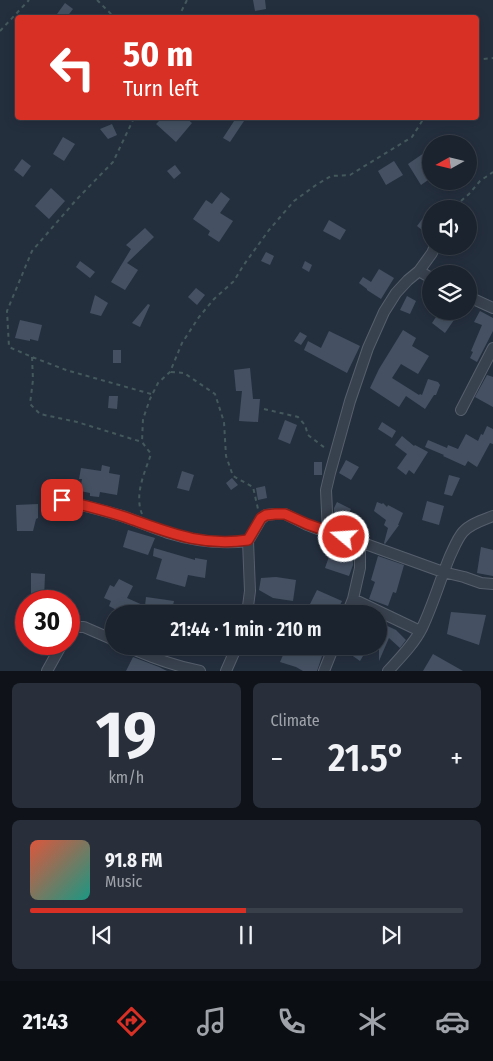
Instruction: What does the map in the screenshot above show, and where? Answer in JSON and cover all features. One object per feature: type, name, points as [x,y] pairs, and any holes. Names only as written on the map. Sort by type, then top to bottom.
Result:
[{"type":"street","points":[[328,532],[326,490],[334,455],[368,348],[384,312],[396,292],[419,271],[431,255]]},
{"type":"street","points":[[477,301],[493,308]]},
{"type":"street","points":[[462,410],[493,348]]},
{"type":"street","points":[[51,498],[115,514],[170,533],[194,539],[234,542],[248,540]]},
{"type":"street","points":[[249,605],[248,540],[261,518],[266,515],[275,514],[285,514],[328,532],[443,572],[464,577],[481,584],[493,584]]},
{"type":"street","points":[[388,671],[408,649],[420,631],[428,615],[443,572],[463,532],[470,526],[493,516]]},
{"type":"street","points":[[350,605],[360,568],[360,542]]},
{"type":"street","points":[[353,598],[420,631]]},
{"type":"street","points":[[80,627],[105,636]]},
{"type":"street","points":[[47,671],[56,655]]},
{"type":"street","points":[[147,655],[200,671]]},
{"type":"street","points":[[226,671],[233,655]]},
{"type":"street","points":[[324,671],[330,655]]},
{"type":"path","points":[[0,31],[29,0]]},
{"type":"path","points":[[97,0],[112,15]]},
{"type":"path","points":[[180,15],[187,0]]},
{"type":"path","points":[[479,60],[493,58]]},
{"type":"path","points":[[133,120],[113,162],[77,199],[32,251],[6,311],[9,346],[66,370],[152,394]]},
{"type":"path","points":[[142,442],[143,419],[152,394],[158,383],[170,372],[182,343],[199,317],[234,281],[269,230],[294,201],[331,176],[350,175],[412,137],[423,120]]},
{"type":"path","points":[[463,200],[480,180],[493,172]]},
{"type":"path","points":[[32,357],[33,380],[30,404],[40,414],[77,422],[142,442],[151,454],[141,482],[140,507],[148,526]]},
{"type":"path","points":[[170,372],[184,373],[215,394],[224,422],[226,456],[233,476],[253,488],[261,518]]},
{"type":"path","points":[[264,409],[298,417],[305,425],[308,435],[334,455]]},
{"type":"building","points":[[253,0],[265,0],[266,9],[255,11]]},
{"type":"building","points":[[65,3],[73,9],[68,15],[57,14]]},
{"type":"building","points":[[160,120],[188,120],[192,123],[176,142],[156,124]]},
{"type":"building","points":[[235,120],[245,120],[230,142],[223,138]]},
{"type":"building","points":[[112,124],[117,135],[108,139],[100,129]]},
{"type":"building","points":[[63,137],[75,144],[64,161],[53,154]]},
{"type":"building","points":[[422,154],[421,185],[408,164]]},
{"type":"building","points":[[22,159],[31,166],[23,177],[14,170]]},
{"type":"building","points":[[394,161],[403,175],[386,185],[378,171]]},
{"type":"building","points":[[175,165],[181,173],[174,179],[167,171]]},
{"type":"building","points":[[51,188],[65,201],[49,219],[35,206]]},
{"type":"building","points":[[221,192],[230,199],[220,213],[233,221],[219,242],[208,235],[210,231],[193,219],[206,200],[212,204]]},
{"type":"building","points":[[422,219],[422,230],[417,226]]},
{"type":"building","points":[[329,220],[346,230],[340,240],[323,231]]},
{"type":"building","points":[[145,228],[154,237],[127,263],[138,270],[125,290],[111,282],[131,249],[126,245]]},
{"type":"building","points":[[266,252],[274,256],[270,265],[261,261]]},
{"type":"building","points":[[80,261],[95,272],[90,278],[76,267]]},
{"type":"building","points":[[305,261],[312,265],[309,272],[302,268]]},
{"type":"building","points":[[379,269],[394,278],[381,299],[359,283],[363,277],[371,282]]},
{"type":"building","points":[[196,288],[205,295],[197,305],[188,297]]},
{"type":"building","points":[[95,295],[108,303],[101,316],[90,313]]},
{"type":"building","points":[[407,296],[416,301],[410,314],[400,310]]},
{"type":"building","points":[[148,304],[150,305],[140,327],[132,323]]},
{"type":"building","points":[[480,311],[493,318],[493,331],[477,362],[470,358],[482,325],[474,322],[477,320]]},
{"type":"building","points":[[20,320],[42,325],[38,341],[15,338]]},
{"type":"building","points":[[434,320],[454,320],[445,333],[432,323]]},
{"type":"building","points":[[403,330],[416,338],[412,346],[429,356],[418,374],[401,364],[392,378],[419,395],[422,395],[428,379],[438,382],[440,385],[436,395],[434,395],[425,409],[406,396],[399,407],[370,388],[379,369]]},
{"type":"building","points":[[329,331],[360,346],[347,373],[304,350],[308,341],[321,348]]},
{"type":"building","points":[[300,332],[307,336],[301,345],[294,341]]},
{"type":"building","points":[[113,350],[121,350],[121,363],[113,363]]},
{"type":"building","points":[[250,368],[253,399],[260,399],[258,422],[239,421],[242,391],[236,391],[234,370]]},
{"type":"building","points":[[487,375],[493,377],[493,407],[475,397]]},
{"type":"building","points":[[109,396],[118,396],[117,409],[108,408]]},
{"type":"building","points":[[285,420],[297,425],[290,444],[278,439]]},
{"type":"building","points":[[382,422],[396,431],[392,438],[378,429]]},
{"type":"building","points":[[487,426],[493,429],[493,444],[490,443],[477,467],[468,461],[465,466],[425,447],[428,440],[447,448],[448,445],[458,449],[466,434],[478,441]]},
{"type":"building","points":[[402,436],[414,446],[428,452],[414,474],[409,470],[406,475],[397,468],[407,454],[395,445]]},
{"type":"building","points":[[346,460],[359,467],[351,480],[339,473]]},
{"type":"building","points":[[314,462],[322,462],[322,475],[314,475]]},
{"type":"building","points":[[102,465],[110,467],[109,473],[120,475],[117,495],[100,492],[99,497],[90,496],[90,493],[80,491],[82,479],[79,479],[81,468],[101,471]]},
{"type":"building","points":[[182,471],[194,475],[189,491],[177,488]]},
{"type":"building","points":[[449,475],[460,478],[452,496],[444,494]]},
{"type":"building","points":[[232,478],[238,485],[231,490],[226,483]]},
{"type":"building","points":[[265,486],[267,498],[258,500],[256,488]]},
{"type":"building","points":[[427,501],[444,506],[439,525],[422,520]]},
{"type":"building","points":[[337,502],[351,509],[346,519],[334,513]]},
{"type":"building","points":[[377,502],[383,503],[387,507],[388,505],[403,513],[399,525],[385,544],[388,528],[384,525],[386,520],[374,511]]},
{"type":"building","points":[[38,504],[38,518],[36,519],[33,531],[17,531],[16,505]]},
{"type":"building","points":[[128,530],[155,538],[148,555],[123,547]]},
{"type":"building","points":[[481,547],[493,550],[493,576],[477,573]]},
{"type":"building","points":[[154,548],[195,560],[195,558],[207,560],[205,578],[188,575],[185,587],[156,579],[162,559],[153,556]]},
{"type":"building","points":[[331,551],[353,559],[349,576],[325,568]]},
{"type":"building","points":[[378,556],[404,565],[396,593],[393,592],[388,606],[369,599],[375,582],[371,580]]},
{"type":"building","points":[[31,573],[45,574],[44,590],[31,590]]},
{"type":"building","points":[[276,577],[296,580],[293,601],[273,598],[259,590],[261,578]]},
{"type":"building","points":[[119,579],[133,586],[127,598],[143,605],[109,605],[111,601],[104,598],[110,585],[114,587]]},
{"type":"building","points":[[317,590],[342,601],[340,605],[310,604]]},
{"type":"building","points":[[146,597],[174,601],[173,605],[145,605]]},
{"type":"building","points":[[451,612],[486,615],[479,645],[447,634]]},
{"type":"building","points":[[387,626],[396,630],[406,640],[400,648],[389,638],[387,643]]},
{"type":"building","points":[[433,654],[463,671],[423,671]]},
{"type":"building","points":[[283,655],[322,655],[317,671],[303,671],[280,662]]},
{"type":"building","points":[[351,655],[364,655],[360,661]]},
{"type":"building","points":[[133,657],[159,667],[167,671],[126,671]]},
{"type":"route","points":[[62,500],[194,539],[234,542],[248,540],[261,518],[266,515],[275,514],[285,514],[344,537]]}]
